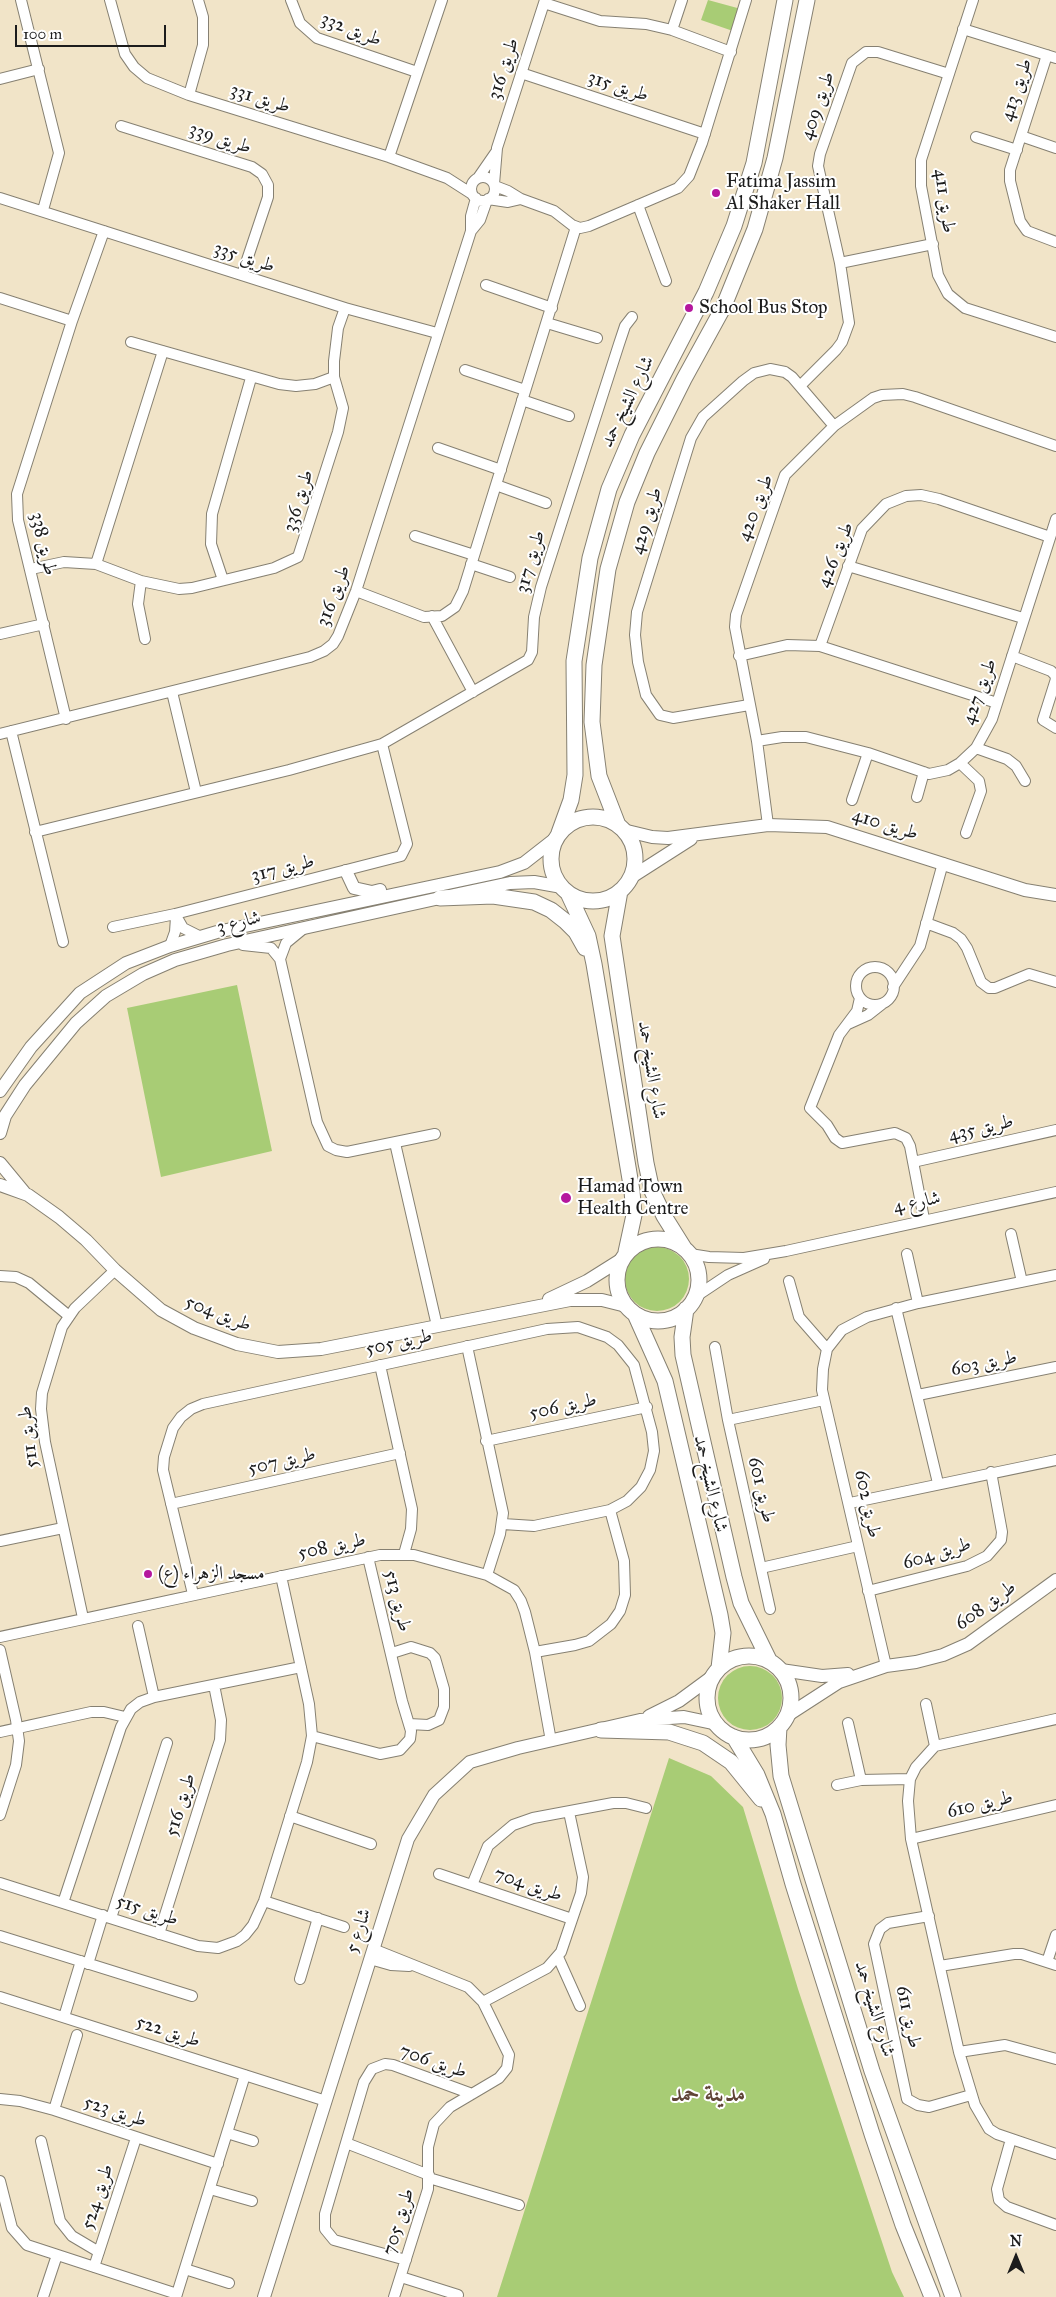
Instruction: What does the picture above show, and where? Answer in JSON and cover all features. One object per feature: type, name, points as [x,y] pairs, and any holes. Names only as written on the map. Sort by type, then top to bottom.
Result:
[{"type":"main road","name":"شارع الشيخ حمد","points":[[558,836],[571,800],[575,775],[574,661],[590,558],[609,489],[632,435],[706,292],[734,226],[754,163],[785,0]]},
{"type":"main road","name":"شارع الشيخ حمد","points":[[621,828],[599,776],[592,722],[594,665],[608,569],[627,502],[647,453],[679,387],[722,308],[755,229],[775,158],[807,0]]},
{"type":"main road","points":[[588,817],[604,819],[621,828],[629,838],[634,853],[634,868],[630,878],[620,891],[600,900],[589,900],[565,890],[554,874],[550,858],[558,836],[567,825],[588,817]]},
{"type":"main road","name":"شارع الشيخ حمد","points":[[565,890],[586,930],[594,964],[632,1191],[634,1215],[624,1256]]},
{"type":"main road","name":"شارع الشيخ حمد","points":[[620,891],[612,936],[646,1163],[652,1191],[664,1216],[687,1251]]},
{"type":"main road","points":[[440,898],[493,896],[534,902],[551,910],[576,932],[594,964]]},
{"type":"main road","points":[[654,1238],[670,1240],[687,1251],[699,1274],[695,1297],[686,1310],[665,1320],[649,1320],[630,1310],[619,1294],[616,1281],[624,1256],[639,1243],[654,1238]]},
{"type":"main road","name":"شارع الشيخ حمد","points":[[630,1310],[657,1360],[667,1390],[723,1632],[716,1672]]},
{"type":"main road","name":"شارع الشيخ حمد","points":[[686,1310],[682,1337],[683,1355],[734,1577],[741,1603],[775,1665]]},
{"type":"main road","points":[[747,1656],[775,1665],[790,1688],[791,1701],[783,1721],[758,1739],[734,1737],[717,1724],[710,1713],[707,1698],[716,1672],[732,1659],[747,1656]]},
{"type":"main road","name":"شارع الشيخ حمد","points":[[783,1721],[778,1745],[781,1776],[872,2071],[953,2297]]},
{"type":"main road","points":[[601,1730],[664,1731],[681,1734],[703,1743],[735,1766],[773,1814]]},
{"type":"main road","name":"شارع الشيخ حمد","points":[[734,1737],[757,1776],[773,1814],[793,1884],[872,2134],[903,2225],[932,2297]]},
{"type":"street","points":[[21,0],[59,153],[43,210]]},
{"type":"street","name":"طريق 331","points":[[110,0],[122,46],[134,67],[154,81],[188,95],[389,157],[447,178],[474,196]]},
{"type":"street","points":[[188,95],[203,45],[203,17],[198,0]]},
{"type":"street","name":"طريق 332","points":[[291,0],[300,23],[317,38],[417,72]]},
{"type":"street","points":[[389,157],[442,0]]},
{"type":"street","points":[[672,30],[682,0]]},
{"type":"street","points":[[521,200],[508,202],[488,200],[474,196],[472,184],[477,178],[489,178],[495,185],[521,200],[554,211],[576,227],[589,226],[673,191],[686,180],[704,134],[746,0]]},
{"type":"street","name":"طريق 411","points":[[973,0],[923,152],[920,169],[921,186],[942,285],[956,302],[965,308],[1056,337]]},
{"type":"street","points":[[545,1],[600,21],[646,24],[672,30],[731,52]]},
{"type":"street","name":"طريق 316","points":[[495,185],[497,148],[545,1]]},
{"type":"street","points":[[963,29],[1051,57]]},
{"type":"street","name":"طريق 409","points":[[800,386],[836,350],[846,333],[849,314],[840,263],[818,166],[820,154],[852,63],[866,52],[878,52],[949,74]]},
{"type":"street","name":"طريق 413","points":[[1051,57],[1021,136],[1010,170],[1010,181],[1020,221],[1027,231],[1056,242]]},
{"type":"street","points":[[0,79],[39,69]]},
{"type":"street","name":"طريق 315","points":[[521,73],[704,134]]},
{"type":"street","name":"طريق 339","points":[[120,126],[252,167],[262,174],[268,185],[268,197],[242,275]]},
{"type":"street","name":"طريق 413","points":[[1021,136],[1056,148]]},
{"type":"street","points":[[976,137],[1017,150]]},
{"type":"street","name":"طريق 316","points":[[477,178],[497,148]]},
{"type":"street","name":"طريق 331","points":[[447,178],[477,178]]},
{"type":"street","points":[[488,200],[494,192],[495,185]]},
{"type":"street","name":"طريق 316","points":[[0,734],[310,657],[324,651],[338,636],[356,591],[471,231],[474,196]]},
{"type":"street","name":"طريق 335","points":[[0,198],[43,210],[345,308],[437,333]]},
{"type":"street","name":"طريق 316","points":[[471,231],[480,220],[488,200]]},
{"type":"street","points":[[638,205],[666,282]]},
{"type":"street","points":[[356,591],[424,617],[442,616],[455,607],[463,592],[576,227]]},
{"type":"street","name":"طريق 338","points":[[66,719],[18,520],[18,494],[72,321],[104,231]]},
{"type":"street","points":[[840,263],[933,244]]},
{"type":"street","points":[[486,285],[552,308]]},
{"type":"street","points":[[0,298],[72,321]]},
{"type":"street","name":"طريق 336","points":[[31,570],[64,562],[96,564],[141,581],[179,589],[192,588],[283,565],[292,561],[302,551],[338,432],[343,408],[334,377],[338,328],[345,308]]},
{"type":"street","name":"طريق 317","points":[[35,832],[344,756],[382,744],[524,663],[530,656],[534,618],[541,587],[623,331],[632,316]]},
{"type":"street","points":[[547,323],[598,338]]},
{"type":"street","points":[[130,342],[251,378],[296,386],[315,384],[334,377]]},
{"type":"street","points":[[96,564],[163,351]]},
{"type":"street","name":"طريق 429","points":[[749,705],[673,718],[660,714],[646,696],[638,662],[635,623],[691,438],[700,422],[742,381],[762,370],[770,369],[785,372],[800,386],[834,426]]},
{"type":"street","points":[[465,370],[570,416]]},
{"type":"street","points":[[223,580],[211,544],[212,514],[251,378]]},
{"type":"street","name":"طريق 420","points":[[768,825],[757,741],[735,627],[736,615],[780,485],[792,466],[834,426],[873,398],[882,395],[903,394],[1056,446]]},
{"type":"street","points":[[438,448],[501,470]]},
{"type":"street","points":[[496,485],[546,503]]},
{"type":"street","name":"طريق 426","points":[[820,646],[862,528],[886,504],[906,496],[921,495],[939,499],[1050,537]]},
{"type":"street","name":"طريق 427","points":[[757,741],[782,736],[806,737],[868,753],[924,772],[938,773],[960,763],[976,748],[986,734],[1056,520]]},
{"type":"street","points":[[415,536],[510,577]]},
{"type":"street","points":[[848,566],[1023,618]]},
{"type":"street","points":[[141,581],[138,604],[145,639]]},
{"type":"street","points":[[432,616],[473,692]]},
{"type":"street","points":[[0,634],[44,624]]},
{"type":"street","points":[[740,656],[787,645],[820,646],[997,703]]},
{"type":"street","points":[[1012,656],[1051,671],[1054,675],[1056,679],[1043,720],[1047,725],[1056,728]]},
{"type":"street","points":[[172,692],[196,792]]},
{"type":"street","points":[[11,731],[64,942]]},
{"type":"street","name":"طريق 317","points":[[114,927],[175,914],[396,859],[406,849],[382,744]]},
{"type":"street","points":[[976,748],[1008,759],[1016,766],[1025,781]]},
{"type":"street","points":[[852,800],[868,753]]},
{"type":"street","points":[[960,763],[979,781],[981,791],[966,833]]},
{"type":"street","points":[[917,797],[924,772]]},
{"type":"street","name":"طريق 410","points":[[621,828],[652,837],[698,835],[768,825],[827,827],[1025,890],[1056,895]]},
{"type":"street","name":"طريق 410","points":[[630,878],[698,835]]},
{"type":"street","name":"شارع 3","points":[[0,1091],[31,1047],[80,993],[126,963],[170,946],[201,937],[500,872],[516,867],[558,836]]},
{"type":"street","points":[[844,1026],[863,1018],[889,998],[894,987],[918,951],[943,863]]},
{"type":"street","points":[[346,871],[354,888],[361,891],[372,892],[416,882],[446,883]]},
{"type":"street","name":"شارع 3","points":[[0,1133],[5,1116],[25,1085],[76,1023],[106,996],[143,974],[175,960],[228,945],[306,927],[510,883],[534,882],[565,890]]},
{"type":"street","points":[[175,914],[183,928],[201,937]]},
{"type":"street","points":[[170,946],[177,925],[175,914]]},
{"type":"street","points":[[926,923],[948,931],[961,939],[967,948],[981,982],[988,988],[995,988],[1029,974],[1056,982]]},
{"type":"street","points":[[280,959],[286,942],[306,927]]},
{"type":"street","points":[[228,945],[256,945],[271,948],[280,959],[322,1138],[328,1146],[347,1152],[435,1134]]},
{"type":"street","points":[[907,966],[886,971],[872,967],[860,974],[856,987],[860,998],[857,1011],[844,1026],[813,1096],[811,1110],[827,1125],[835,1138],[842,1143],[890,1134],[903,1136],[908,1142],[924,1219]]},
{"type":"street","points":[[886,971],[892,978],[894,987]]},
{"type":"street","points":[[860,998],[873,1005],[883,1003]]},
{"type":"street","name":"طريق 435","points":[[913,1162],[1056,1130]]},
{"type":"street","points":[[395,1143],[436,1326]]},
{"type":"street","name":"طريق 504","points":[[0,1163],[28,1196],[86,1240],[115,1270],[161,1310],[194,1328],[237,1344],[278,1352],[321,1349],[533,1307],[584,1299],[630,1310]]},
{"type":"street","name":"طريق 504","points":[[0,1184],[28,1196]]},
{"type":"street","name":"شارع 4","points":[[687,1251],[709,1257],[744,1258],[786,1251],[924,1219],[1056,1192]]},
{"type":"street","points":[[1011,1234],[1022,1282]]},
{"type":"street","name":"شارع 4","points":[[695,1297],[747,1265],[786,1251]]},
{"type":"street","points":[[907,1254],[918,1303]]},
{"type":"street","name":"طريق 504","points":[[533,1307],[587,1281],[624,1256]]},
{"type":"street","name":"طريق 511","points":[[83,1618],[44,1442],[41,1409],[46,1376],[57,1339],[69,1316],[115,1270]]},
{"type":"street","name":"طريق 602","points":[[881,1668],[850,1503],[824,1400],[823,1369],[827,1349],[842,1330],[854,1322],[896,1308],[1056,1275]]},
{"type":"street","points":[[0,1276],[16,1277],[29,1283],[69,1316]]},
{"type":"street","points":[[789,1281],[799,1317],[827,1349]]},
{"type":"street","points":[[896,1308],[938,1483]]},
{"type":"street","name":"طريق 505","points":[[193,1594],[165,1482],[164,1457],[173,1428],[181,1417],[191,1409],[203,1404],[562,1326],[593,1330],[618,1345],[627,1354],[639,1377],[647,1407],[654,1451],[650,1470],[641,1487],[627,1501],[610,1510],[534,1526],[502,1524]]},
{"type":"street","points":[[466,1346],[486,1441],[502,1503],[502,1524],[487,1575]]},
{"type":"street","name":"طريق 601","points":[[715,1347],[728,1420],[770,1609]]},
{"type":"street","points":[[380,1365],[412,1509],[411,1529],[404,1554]]},
{"type":"street","name":"طريق 603","points":[[918,1395],[1056,1367]]},
{"type":"street","points":[[728,1420],[824,1400]]},
{"type":"street","name":"طريق 506","points":[[486,1441],[647,1407]]},
{"type":"street","name":"طريق 507","points":[[171,1504],[400,1453]]},
{"type":"street","points":[[850,1503],[938,1483],[1056,1460]]},
{"type":"street","name":"طريق 604","points":[[868,1591],[967,1566],[988,1556],[1001,1540],[1002,1532],[991,1472]]},
{"type":"street","points":[[535,1652],[588,1641],[611,1624],[620,1611],[625,1595],[624,1561],[610,1510]]},
{"type":"street","points":[[0,1541],[63,1528]]},
{"type":"street","points":[[761,1568],[858,1546]]},
{"type":"street","name":"طريق 508","points":[[0,1637],[368,1557],[404,1554],[487,1575],[514,1590],[521,1601],[535,1652],[551,1741]]},
{"type":"street","name":"طريق 513","points":[[312,1736],[374,1754],[387,1754],[400,1750],[408,1743],[412,1734],[368,1557]]},
{"type":"street","name":"طريق 515","points":[[0,1883],[198,1946],[218,1948],[228,1945],[245,1935],[253,1925],[264,1901],[307,1762],[312,1736],[310,1712],[281,1576]]},
{"type":"street","name":"طريق 608","points":[[775,1665],[822,1676],[881,1668],[942,1655],[968,1644],[1056,1580]]},
{"type":"street","points":[[138,1626],[154,1698]]},
{"type":"street","name":"طريق 513","points":[[392,1653],[411,1647],[430,1653],[435,1658],[444,1689],[443,1712],[439,1720],[428,1725],[409,1724]]},
{"type":"street","points":[[0,1650],[18,1729],[16,1765],[0,1815]]},
{"type":"street","points":[[63,1903],[125,1717],[140,1702],[301,1667]]},
{"type":"street","name":"طريق 608","points":[[783,1721],[838,1682],[881,1668]]},
{"type":"street","name":"شارع 5","points":[[640,1720],[679,1701],[716,1672]]},
{"type":"street","name":"طريق 516","points":[[160,1934],[220,1740],[221,1720],[214,1685]]},
{"type":"street","points":[[926,1704],[935,1746]]},
{"type":"street","points":[[0,1732],[91,1712],[104,1712],[125,1717]]},
{"type":"street","name":"شارع 5","points":[[264,2297],[408,1838],[434,1795],[470,1762],[551,1741],[640,1720],[684,1717],[717,1724]]},
{"type":"street","points":[[1056,1719],[935,1746],[916,1766],[910,1780],[908,1802],[911,1839],[971,2095],[988,2128],[1011,2139],[1056,2154]]},
{"type":"street","points":[[848,1723],[861,1780]]},
{"type":"street","points":[[64,2017],[85,1962],[107,1917],[167,1743]]},
{"type":"street","points":[[837,1785],[861,1780],[910,1780]]},
{"type":"street","name":"طريق 704","points":[[472,1885],[488,1846],[505,1831],[526,1820],[619,1803],[633,1804],[646,1808]]},
{"type":"street","name":"طريق 610","points":[[911,1839],[1056,1806]]},
{"type":"street","name":"طريق 704","points":[[558,1957],[572,1919],[583,1877],[569,1812]]},
{"type":"street","points":[[290,1816],[371,1844]]},
{"type":"street","name":"طريق 704","points":[[439,1874],[572,1919]]},
{"type":"street","points":[[264,1901],[344,1927]]},
{"type":"street","name":"طريق 611","points":[[929,1916],[888,1923],[880,1929],[874,1944],[907,2099],[918,2105],[929,2106],[971,2095]]},
{"type":"street","points":[[300,1979],[318,1918]]},
{"type":"street","points":[[940,1966],[1014,1954],[1022,1954],[1052,1963],[1056,1935]]},
{"type":"street","points":[[0,1936],[192,1996]]},
{"type":"street","name":"طريق 705","points":[[372,1954],[391,1965],[412,1966],[458,1981],[468,1987],[483,2002],[507,2048],[508,2061],[499,2078],[443,2112],[434,2124],[428,2147],[429,2176],[394,2297]]},
{"type":"street","points":[[483,2002],[542,1971],[558,1957],[580,2006]]},
{"type":"street","name":"طريق 522","points":[[0,1997],[326,2100]]},
{"type":"street","points":[[54,2110],[77,2035]]},
{"type":"street","points":[[960,2052],[1005,2045],[1056,2059]]},
{"type":"street","name":"طريق 706","points":[[406,2260],[334,2240],[325,2229],[325,2214],[364,2082],[367,2075],[378,2066],[393,2065],[472,2094]]},
{"type":"street","points":[[0,2181],[8,2217],[18,2238],[27,2245],[177,2295],[245,2075]]},
{"type":"street","name":"طريق 523","points":[[0,2099],[20,2101],[54,2110],[218,2164]]},
{"type":"street","points":[[227,2133],[253,2141]]},
{"type":"street","name":"طريق 524","points":[[94,2267],[136,2138]]},
{"type":"street","points":[[1011,2139],[997,2189],[999,2200],[1007,2207],[1056,2225]]},
{"type":"street","points":[[41,2141],[60,2221],[72,2236],[99,2252]]},
{"type":"street","points":[[346,2143],[429,2176]]},
{"type":"street","name":"طريق 705","points":[[429,2176],[519,2205]]},
{"type":"street","points":[[210,2189],[252,2201]]},
{"type":"street","points":[[43,2297],[56,2256]]},
{"type":"street","points":[[185,2269],[229,2283]]},
{"type":"street","name":"طريق 705","points":[[401,2277],[458,2295]]},
{"type":"green space","points":[[708,0],[741,9],[733,31],[701,20]]},
{"type":"green space","points":[[237,985],[272,1151],[161,1177],[127,1008]]},
{"type":"green space","points":[[657,1247],[675,1253],[683,1261],[689,1279],[683,1297],[675,1305],[657,1311],[639,1305],[631,1297],[625,1279],[631,1261],[639,1253]]},
{"type":"green space","points":[[744,1666],[756,1666],[773,1675],[780,1686],[782,1698],[780,1710],[773,1721],[756,1730],[744,1730],[732,1725],[723,1716],[718,1704],[718,1692],[723,1680],[732,1671]]},
{"type":"green space","points":[[669,1758],[711,1776],[743,1807],[798,1989],[892,2272],[904,2297],[497,2297]]},
{"type":"place","name":"Fatima Jassim Al Shaker Hall","points":[[716,193]]},
{"type":"place","name":"School Bus Stop","points":[[689,308]]},
{"type":"place","name":"Hamad Town Health Centre","points":[[566,1198]]},
{"type":"place","name":"مسجد الزهراء (ع)","points":[[148,1574]]},
{"type":"district","name":"مدينة حمد","points":[[708,2095]]}]
